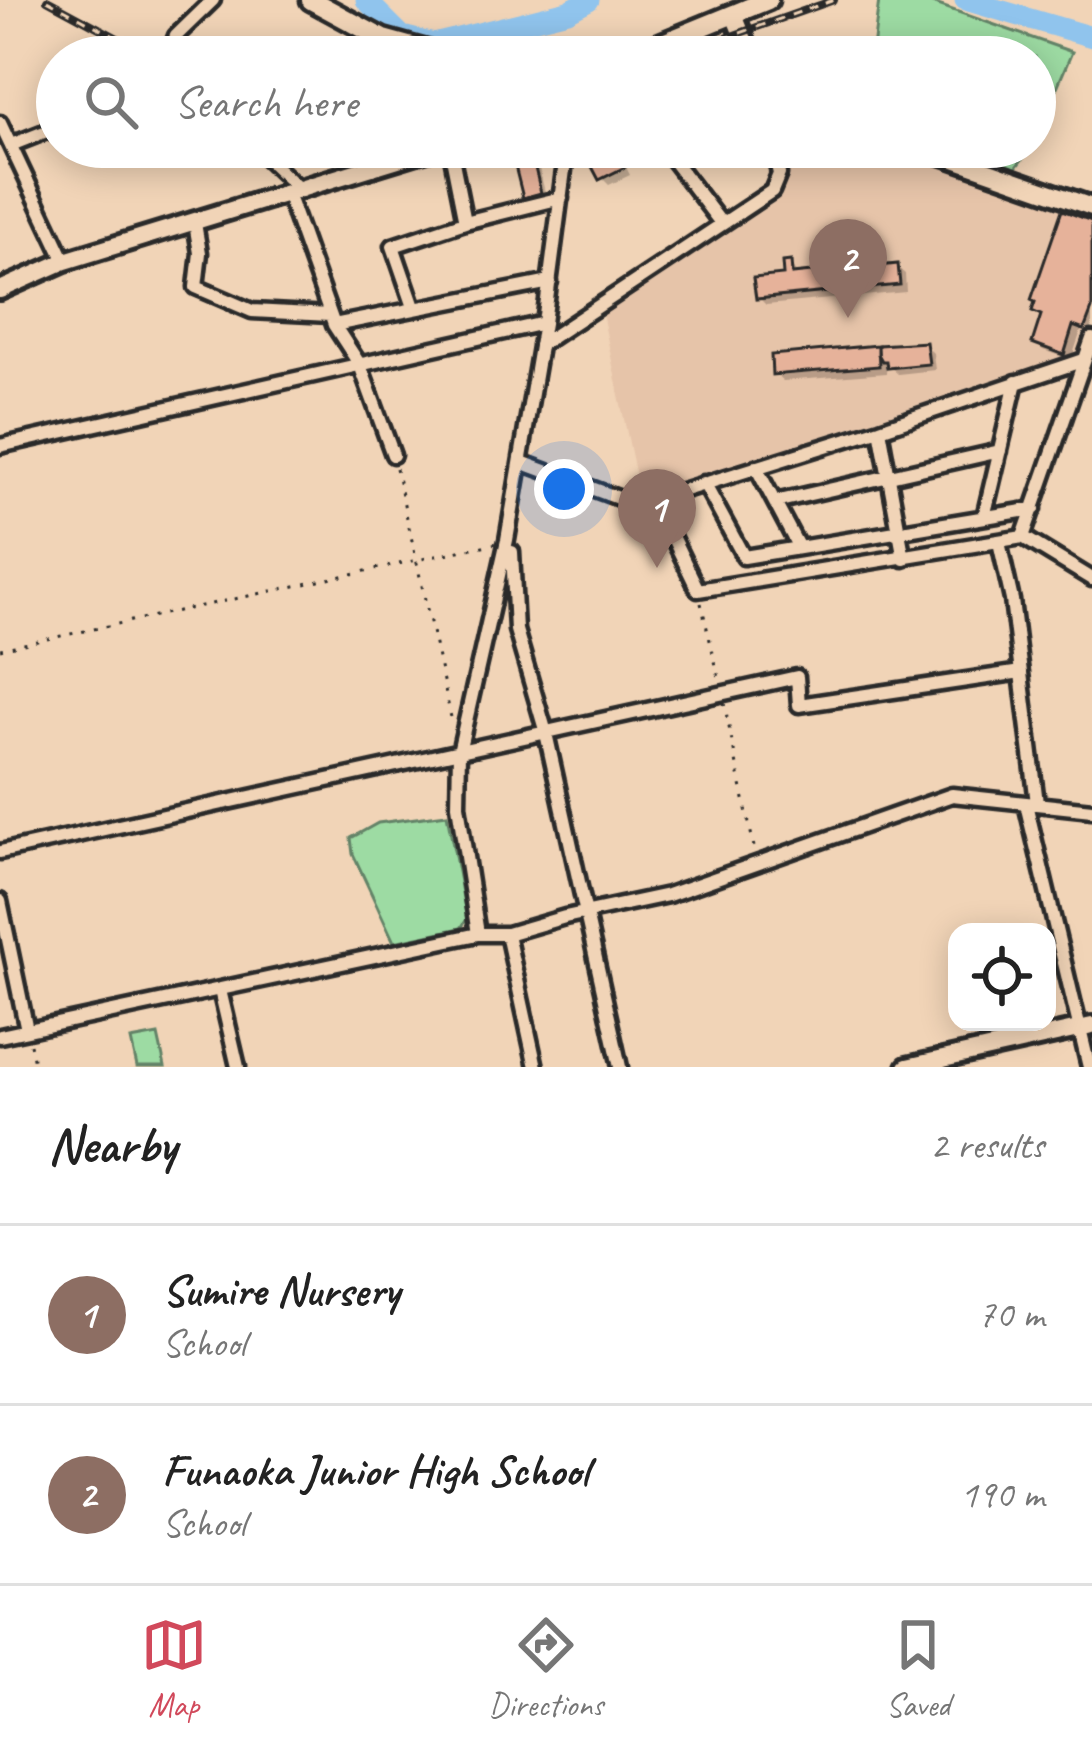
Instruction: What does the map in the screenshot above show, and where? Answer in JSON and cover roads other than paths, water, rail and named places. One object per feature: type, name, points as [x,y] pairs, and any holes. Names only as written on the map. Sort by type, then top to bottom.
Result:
[{"type":"highway","points":[[311,0],[377,36]]},
{"type":"highway","points":[[681,36],[768,0]]},
{"type":"main road","points":[[734,15],[742,36]]},
{"type":"main road","points":[[2,286],[64,261],[373,168]]},
{"type":"main road","points":[[980,168],[1092,207]]},
{"type":"main road","points":[[907,1067],[1087,1027]]},
{"type":"street","points":[[176,36],[213,0]]},
{"type":"street","points":[[0,123],[64,261]]},
{"type":"street","points":[[11,145],[36,136]]},
{"type":"street","points":[[272,168],[294,194],[332,320],[360,365],[392,454]]},
{"type":"street","points":[[455,168],[465,222]]},
{"type":"street","points":[[478,934],[458,805],[459,752],[507,540],[564,168]]},
{"type":"street","points":[[679,168],[722,223]]},
{"type":"street","points":[[539,346],[772,190],[778,168]]},
{"type":"street","points":[[414,308],[393,246],[561,197]]},
{"type":"street","points":[[195,224],[200,253],[196,287],[252,311],[332,320],[550,282]]},
{"type":"street","points":[[0,446],[544,323]]},
{"type":"street","points":[[1023,537],[1092,339]]},
{"type":"street","points":[[521,462],[637,505],[1084,360]]},
{"type":"street","points":[[984,517],[1016,382]]},
{"type":"street","points":[[880,429],[904,559]]},
{"type":"street","points":[[775,502],[1000,451]]},
{"type":"street","points":[[756,467],[800,548]]},
{"type":"street","points":[[704,483],[744,557],[1034,509]]},
{"type":"street","points":[[654,499],[698,590],[1023,537],[1092,580]]},
{"type":"street","points":[[507,540],[512,547],[516,630],[546,733],[620,1067]]},
{"type":"street","points":[[999,542],[1012,600],[1032,804],[1087,1027],[1089,1067]]},
{"type":"street","points":[[0,852],[797,677],[799,705],[1021,672]]},
{"type":"street","points":[[0,1036],[478,934],[507,934],[668,896],[952,795],[1092,810]]},
{"type":"street","points":[[0,901],[27,1030]]},
{"type":"street","points":[[507,934],[536,1067]]},
{"type":"street","points":[[220,990],[238,1067]]},
{"type":"waterway","points":[[366,0],[402,36]]},
{"type":"waterway","points":[[466,36],[568,11],[589,0]]},
{"type":"waterway","points":[[965,0],[1092,37]]},
{"type":"railway","points":[[47,0],[114,36]]},
{"type":"railway","points":[[732,36],[834,0]]},
{"type":"place","name":"Funaoka Junior High School","points":[[848,318]]},
{"type":"place","name":"Sumire Nursery","points":[[657,568]]}]
